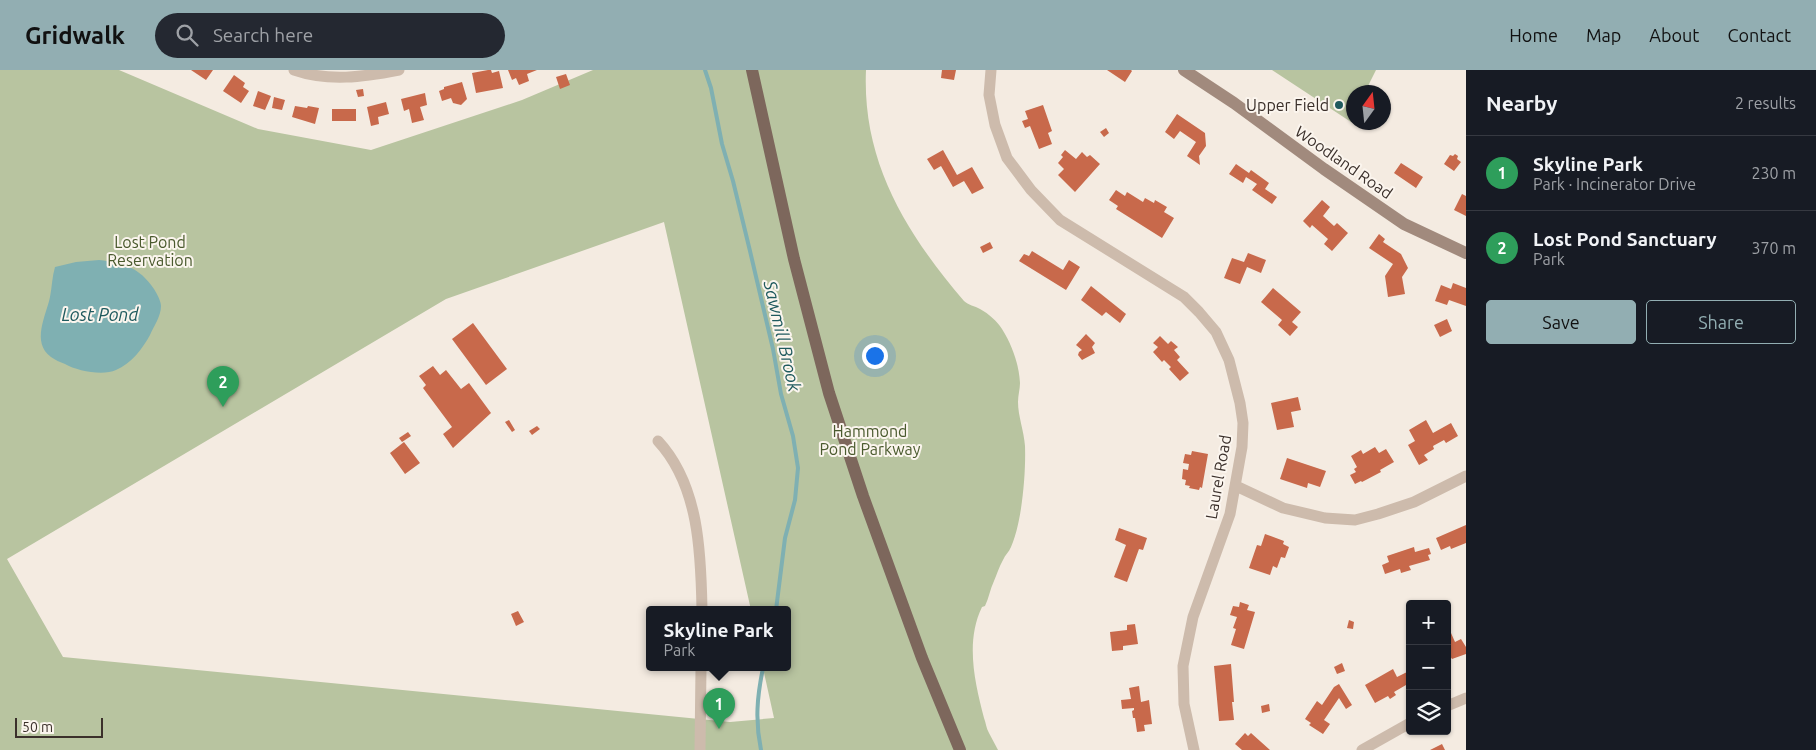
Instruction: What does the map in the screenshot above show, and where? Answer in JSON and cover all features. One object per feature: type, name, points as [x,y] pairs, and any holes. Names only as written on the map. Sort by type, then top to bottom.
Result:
[{"type":"main road","points":[[752,70],[794,259],[829,393],[863,496],[922,658],[960,750]]},
{"type":"street","points":[[294,70],[325,78],[361,77],[399,70]]},
{"type":"street","name":"Laurel Road","points":[[990,70],[989,95],[995,125],[1007,158],[1031,190],[1060,220],[1184,297],[1216,332],[1229,360],[1243,423],[1236,486],[1226,523],[1193,617],[1183,666],[1184,704],[1194,750]]},
{"type":"street","name":"Woodland Road","points":[[1184,70],[1234,102],[1324,169],[1404,224],[1466,253]]},
{"type":"street","points":[[658,441],[670,454],[678,468],[689,500],[699,542],[702,606]]},
{"type":"street","points":[[1236,486],[1283,508],[1325,518],[1354,520],[1414,502],[1466,476]]},
{"type":"street","points":[[700,750],[701,671]]},
{"type":"street","points":[[1451,704],[1466,698]]},
{"type":"street","points":[[1362,750],[1406,725]]},
{"type":"green space","points":[[0,70],[119,70],[258,129],[371,150],[522,100],[593,70],[866,70],[867,104],[871,135],[880,166],[906,222],[943,275],[964,301],[987,313],[1000,326],[1006,335],[1017,362],[1020,383],[1018,407],[1025,446],[1021,511],[1011,547],[1000,565],[985,606],[982,607],[977,620],[973,648],[975,677],[981,705],[987,729],[998,750],[0,750]],"holes":[[[664,222],[750,606],[791,606],[791,671],[764,671],[774,718],[730,722],[63,657],[7,559],[446,299]]]},
{"type":"green space","name":"Upper Field","points":[[1272,70],[1376,70],[1368,85],[1346,85],[1346,119]]},
{"type":"water","name":"Lost Pond","points":[[99,260],[130,267],[137,271],[154,289],[161,306],[159,317],[150,335],[136,355],[127,364],[111,372],[104,373],[76,369],[54,359],[45,351],[41,336],[55,267],[76,262]]},
{"type":"building","points":[[191,70],[213,70],[206,80]]},
{"type":"building","points":[[491,70],[492,73],[499,71],[503,88],[476,93],[472,73]]},
{"type":"building","points":[[508,70],[537,70],[527,74],[529,81],[519,85],[516,78],[512,80]]},
{"type":"building","points":[[942,70],[956,70],[954,80],[941,78]]},
{"type":"building","points":[[1107,70],[1131,70],[1132,71],[1125,82]]},
{"type":"building","points":[[566,74],[570,85],[560,89],[556,77]]},
{"type":"building","points":[[234,75],[245,83],[243,87],[249,91],[241,103],[223,91]]},
{"type":"building","points":[[462,82],[467,99],[461,105],[453,103],[451,98],[442,101],[439,91],[444,89],[444,87]]},
{"type":"building","points":[[363,89],[364,96],[358,97],[356,90]]},
{"type":"building","points":[[258,91],[271,96],[265,110],[253,106]]},
{"type":"building","points":[[425,93],[427,105],[420,107],[424,120],[412,123],[409,109],[404,111],[401,99]]},
{"type":"building","points":[[274,97],[285,100],[282,110],[272,108]]},
{"type":"building","points":[[386,102],[389,114],[378,117],[379,124],[371,126],[367,107]]},
{"type":"building","points":[[1043,105],[1052,131],[1048,133],[1052,144],[1039,149],[1030,126],[1025,128],[1022,121],[1028,119],[1025,111]]},
{"type":"building","points":[[295,106],[319,108],[315,124],[292,117]]},
{"type":"building","points":[[332,109],[356,109],[356,121],[332,121]]},
{"type":"building","points":[[1177,114],[1205,133],[1206,146],[1199,156],[1200,165],[1187,156],[1196,142],[1180,131],[1174,139],[1165,132]]},
{"type":"building","points":[[1106,128],[1109,133],[1104,137],[1100,132]]},
{"type":"building","points":[[943,150],[957,175],[972,167],[984,188],[972,194],[964,181],[953,187],[941,166],[934,170],[927,159]]},
{"type":"building","points":[[1065,150],[1076,159],[1082,152],[1087,157],[1090,155],[1100,164],[1075,192],[1058,175],[1064,169],[1058,163],[1063,157],[1061,155]]},
{"type":"building","points":[[1455,154],[1461,162],[1454,171],[1444,164],[1450,155],[1453,156]]},
{"type":"building","points":[[1401,163],[1423,177],[1416,188],[1394,173]]},
{"type":"building","points":[[1236,164],[1249,173],[1251,170],[1269,183],[1265,189],[1277,197],[1272,204],[1252,190],[1257,184],[1246,177],[1243,183],[1229,174]]},
{"type":"building","points":[[1116,190],[1125,196],[1127,192],[1143,202],[1145,198],[1154,203],[1155,200],[1167,207],[1164,212],[1174,218],[1162,238],[1116,209],[1118,206],[1109,200]]},
{"type":"building","points":[[1462,194],[1466,196],[1466,216],[1454,210]]},
{"type":"building","points":[[1322,200],[1330,207],[1323,216],[1334,226],[1337,223],[1348,233],[1332,251],[1324,244],[1328,239],[1312,225],[1310,228],[1303,221]]},
{"type":"building","points":[[1379,234],[1385,239],[1383,242],[1401,254],[1408,268],[1402,277],[1405,294],[1388,297],[1385,276],[1393,264],[1369,248]]},
{"type":"building","points":[[990,242],[993,248],[983,253],[980,247]]},
{"type":"building","points":[[1032,251],[1063,270],[1069,260],[1080,267],[1066,290],[1019,261],[1024,254],[1029,256]]},
{"type":"building","points":[[1248,253],[1266,260],[1261,273],[1247,267],[1240,284],[1224,278],[1232,258],[1244,262]]},
{"type":"building","points":[[1453,283],[1466,288],[1466,306],[1449,300],[1447,305],[1435,301],[1441,285],[1451,289]]},
{"type":"building","points":[[1091,286],[1126,314],[1120,323],[1106,312],[1102,316],[1081,300]]},
{"type":"building","points":[[1273,288],[1301,312],[1292,322],[1298,327],[1290,336],[1278,325],[1282,320],[1261,302]]},
{"type":"building","points":[[1447,319],[1452,331],[1440,337],[1434,325]]},
{"type":"building","points":[[473,323],[507,369],[486,385],[452,339]]},
{"type":"building","points":[[1086,334],[1095,343],[1092,347],[1095,353],[1082,360],[1078,355],[1082,350],[1076,345]]},
{"type":"building","points":[[1160,336],[1168,344],[1171,341],[1178,347],[1174,350],[1180,357],[1177,360],[1189,373],[1180,381],[1169,369],[1171,367],[1164,360],[1162,362],[1153,352],[1158,347],[1153,343]]},
{"type":"building","points":[[433,366],[440,375],[446,370],[461,389],[469,383],[491,413],[453,448],[443,434],[452,427],[423,388],[426,385],[419,376]]},
{"type":"building","points":[[1298,397],[1301,410],[1291,412],[1294,427],[1277,430],[1271,403]]},
{"type":"building","points":[[509,420],[515,430],[512,432],[505,422]]},
{"type":"building","points":[[1426,420],[1433,433],[1451,423],[1458,436],[1446,443],[1444,440],[1433,446],[1434,449],[1424,455],[1428,460],[1419,465],[1408,445],[1415,441],[1409,430]]},
{"type":"building","points":[[537,426],[540,429],[532,435],[529,431]]},
{"type":"building","points":[[408,432],[411,436],[402,442],[399,438]]},
{"type":"building","points":[[404,442],[420,463],[405,474],[390,453]]},
{"type":"building","points":[[1375,447],[1379,453],[1386,449],[1394,462],[1380,470],[1381,472],[1355,484],[1350,475],[1356,472],[1354,469],[1357,467],[1351,456],[1361,450],[1363,454]]},
{"type":"building","points":[[1192,451],[1208,454],[1202,488],[1200,487],[1199,490],[1189,488],[1190,486],[1185,485],[1186,480],[1182,479],[1183,469],[1188,470],[1189,464],[1183,463],[1185,454],[1191,455]]},
{"type":"building","points":[[1287,458],[1326,471],[1320,487],[1308,483],[1307,488],[1280,479]]},
{"type":"building","points":[[1466,525],[1466,543],[1451,549],[1450,546],[1441,550],[1436,538]]},
{"type":"building","points":[[1119,528],[1147,538],[1143,550],[1139,549],[1127,582],[1114,577],[1126,545],[1115,540]]},
{"type":"building","points":[[1265,534],[1284,541],[1283,544],[1289,547],[1285,558],[1281,557],[1277,568],[1273,566],[1270,575],[1249,568],[1257,545],[1261,546]]},
{"type":"building","points":[[1414,547],[1415,552],[1429,548],[1431,554],[1428,555],[1430,560],[1409,566],[1411,570],[1401,573],[1400,569],[1385,574],[1382,565],[1389,562],[1387,556]]},
{"type":"building","points":[[1240,602],[1249,605],[1247,610],[1255,612],[1244,649],[1231,645],[1236,629],[1233,628],[1237,617],[1230,615],[1233,606],[1239,607]]},
{"type":"building","points":[[518,611],[524,622],[516,626],[511,614]]},
{"type":"building","points":[[1349,620],[1354,622],[1353,629],[1347,628]]},
{"type":"building","points":[[1135,624],[1138,644],[1123,646],[1123,650],[1112,651],[1110,632],[1127,630],[1127,625]]},
{"type":"building","points":[[1451,633],[1455,642],[1461,639],[1466,647],[1466,654],[1452,659]]},
{"type":"building","points":[[1342,663],[1345,671],[1337,674],[1334,667]]},
{"type":"building","points":[[1231,664],[1234,720],[1219,721],[1214,666]]},
{"type":"building","points":[[1393,669],[1397,677],[1406,672],[1406,685],[1394,692],[1396,695],[1390,699],[1388,696],[1375,703],[1365,685]]},
{"type":"building","points":[[1339,684],[1352,705],[1346,709],[1339,698],[1324,720],[1330,724],[1323,734],[1309,725],[1311,723],[1305,719],[1317,701],[1322,705],[1334,687]]},
{"type":"building","points":[[1139,686],[1141,702],[1149,700],[1152,724],[1144,725],[1145,731],[1137,732],[1132,711],[1134,708],[1122,709],[1121,700],[1131,699],[1129,688]]},
{"type":"building","points":[[1269,704],[1270,711],[1262,713],[1261,706]]},
{"type":"building","points":[[1245,733],[1248,736],[1251,733],[1270,750],[1242,750],[1235,744]]},
{"type":"building","points":[[1442,744],[1445,750],[1430,750]]},
{"type":"waterway","name":"Sawmill Brook","points":[[705,70],[711,88],[722,144],[733,181],[773,349],[781,394],[793,436],[798,468],[795,500],[785,538],[776,606]]},
{"type":"waterway","name":"Sawmill Brook","points":[[761,750],[758,709],[762,671]]},
{"type":"place","name":"Upper Field","points":[[1339,105]]},
{"type":"place","name":"Lost Pond Sanctuary","points":[[223,407]]},
{"type":"place","name":"Skyline Park","points":[[719,729]]},
{"type":"park label","name":"Lost Pond Reservation","points":[[150,251]]},
{"type":"park label","name":"Hammond Pond Parkway","points":[[870,440]]}]
